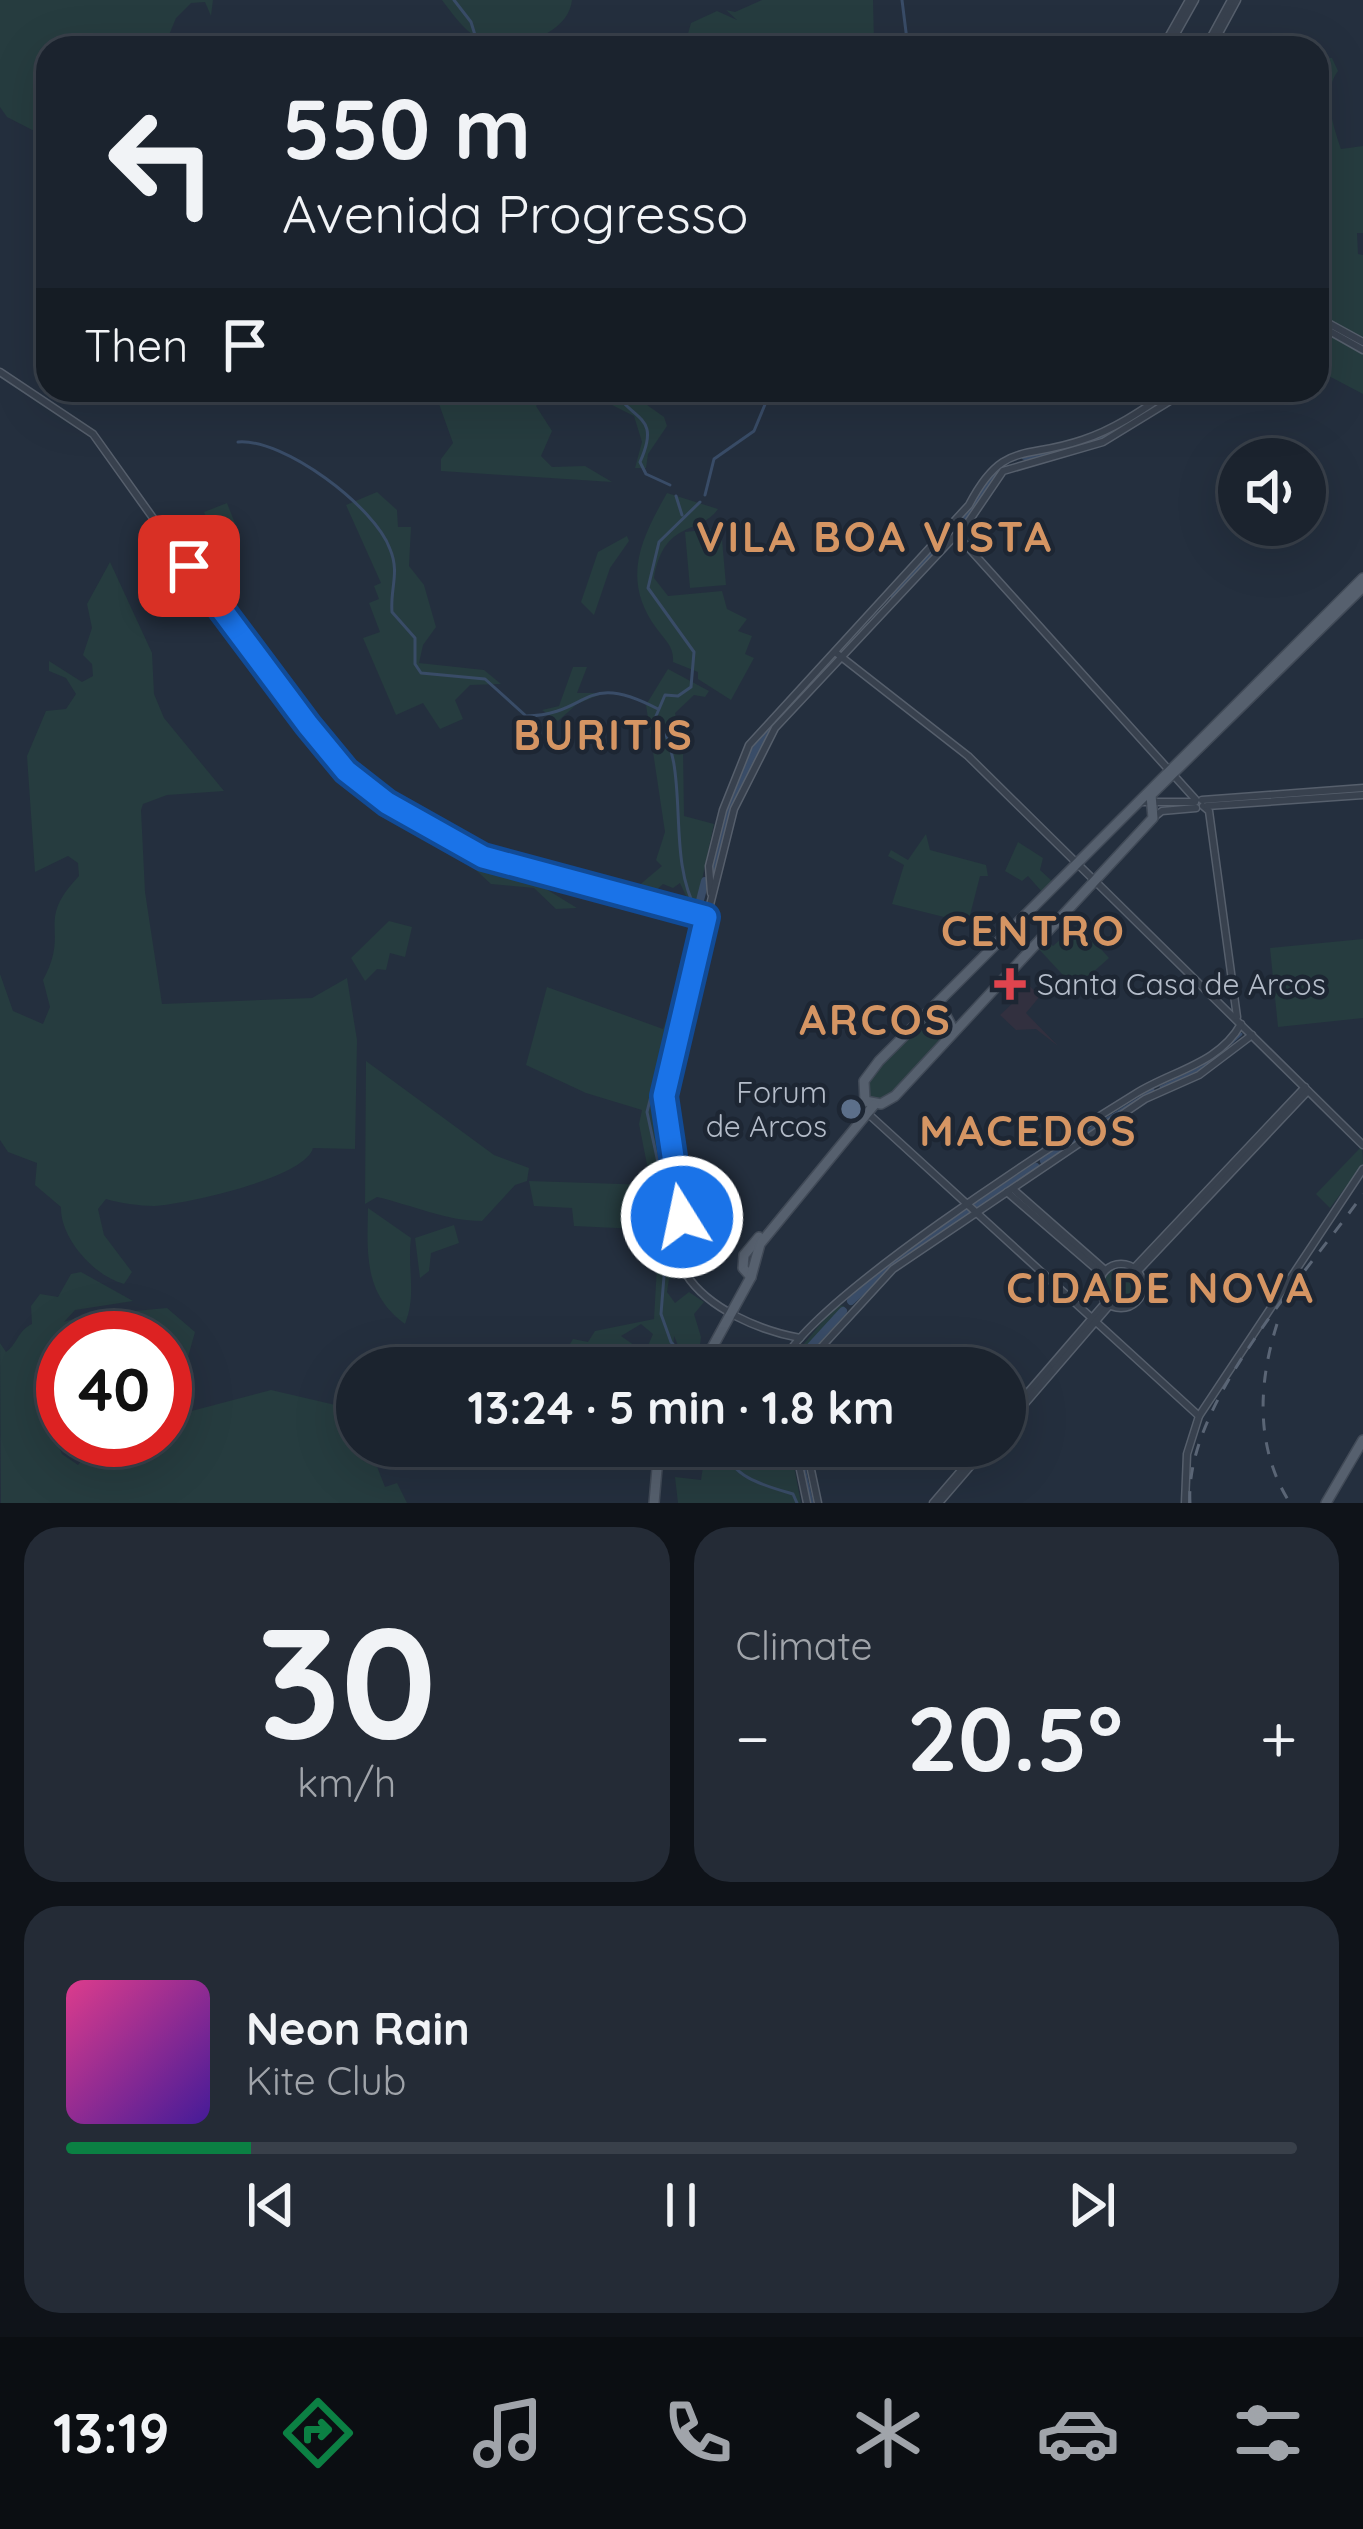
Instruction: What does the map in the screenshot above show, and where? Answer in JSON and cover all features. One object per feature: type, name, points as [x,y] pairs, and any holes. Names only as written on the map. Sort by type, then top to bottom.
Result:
[{"type":"main road","points":[[867,1107],[861,1092],[870,1072],[1076,861],[1363,582]]},
{"type":"main road","points":[[713,1347],[751,1277],[760,1244],[788,1205],[867,1107],[895,1096],[1158,814],[1141,802]]},
{"type":"main road","points":[[942,997],[957,1025]]},
{"type":"main road","points":[[931,1010],[942,1007],[957,1025]]},
{"type":"main road","points":[[1328,1503],[1363,1440]]},
{"type":"main road","points":[[1343,1478],[1363,1449]]},
{"type":"main road","points":[[655,1503],[658,1467]]},
{"type":"street","points":[[1172,36],[1192,0]]},
{"type":"street","points":[[1214,36],[1234,0]]},
{"type":"street","points":[[1329,327],[1363,346]]},
{"type":"street","points":[[0,372],[36,396]]},
{"type":"street","points":[[45,402],[93,434],[258,665],[359,783],[478,855],[699,916]]},
{"type":"street","points":[[800,1338],[733,1313],[700,1292],[686,1274],[665,1119],[668,1077],[699,916],[712,896],[722,810],[749,745],[953,530],[1001,459],[1085,440],[1151,402]]},
{"type":"street","points":[[713,874],[759,752],[1012,464],[1088,449],[1168,402]]},
{"type":"street","points":[[953,530],[1209,811],[1236,1033]]},
{"type":"street","points":[[835,652],[968,756],[1363,1144]]},
{"type":"street","points":[[1141,802],[1200,804],[1363,792]]},
{"type":"street","points":[[1158,814],[1200,804]]},
{"type":"street","points":[[821,1347],[893,1269],[972,1210],[1130,1097],[1208,1058],[1236,1033],[1245,1032],[1242,1041]]},
{"type":"street","points":[[792,1347],[832,1305],[886,1261],[1009,1190],[1145,1099],[1199,1075],[1252,1035]]},
{"type":"street","points":[[1136,1270],[1306,1089]]},
{"type":"street","points":[[867,1107],[972,1210],[1199,1416]]},
{"type":"street","points":[[1185,1503],[1186,1454],[1199,1416],[1363,1169]]},
{"type":"street","points":[[1009,1190],[1104,1272]]},
{"type":"street","points":[[1116,1264],[1136,1270],[1143,1290],[1137,1302],[1124,1309],[1107,1304],[1099,1292],[1104,1272],[1116,1264]]},
{"type":"street","points":[[851,1294],[848,1304],[856,1305]]},
{"type":"street","points":[[832,1305],[843,1304],[849,1316]]},
{"type":"street","points":[[1026,1399],[1107,1304]]},
{"type":"street","points":[[774,1332],[784,1347]]},
{"type":"street","points":[[799,1467],[807,1503]]},
{"type":"street","points":[[810,1467],[818,1503]]},
{"type":"street","points":[[936,1503],[967,1467]]},
{"type":"shaded area","points":[[1015,972],[1040,996],[1026,1013],[1058,1046],[1036,1029],[1016,1030],[1000,1015],[1015,1001],[1005,985]]},
{"type":"green space","points":[[0,0],[213,0],[211,16],[205,2],[191,3],[176,18],[169,36],[36,36],[36,132],[7,117],[0,107]]},
{"type":"green space","points":[[442,0],[572,0],[560,24],[541,36],[475,36]]},
{"type":"green space","points":[[762,0],[873,0],[874,36],[687,36],[691,23],[717,11],[737,20],[726,10],[735,12]]},
{"type":"green space","points":[[1329,58],[1338,71],[1330,99],[1341,149],[1363,146],[1363,233],[1357,233],[1358,254],[1363,255],[1363,341],[1329,320]]},
{"type":"green space","points":[[1329,335],[1363,352],[1363,394],[1329,376]]},
{"type":"green space","points":[[438,402],[540,402],[536,406],[552,431],[541,456],[552,467],[585,466],[612,482],[441,471],[441,459],[453,443]]},
{"type":"green space","points":[[606,402],[643,402],[664,417],[667,426],[648,454],[646,468],[635,468],[642,442],[634,416]]},
{"type":"green space","points":[[377,492],[397,510],[398,527],[411,527],[409,566],[424,585],[436,627],[423,645],[419,663],[484,670],[501,684],[470,685],[455,700],[463,719],[440,729],[423,703],[396,715],[363,638],[380,632],[369,603],[379,599],[374,586],[381,583],[346,505]]},
{"type":"green space","points":[[667,493],[718,509],[674,537],[659,559],[654,578],[668,596],[722,591],[727,609],[747,619],[738,631],[752,636],[745,654],[754,658],[731,700],[698,679],[698,672],[673,662],[671,648],[640,594],[637,577],[642,544]]},
{"type":"green space","points":[[227,503],[240,536],[217,546],[204,512]]},
{"type":"green space","points":[[721,528],[726,585],[690,588],[685,532]]},
{"type":"green space","points":[[627,536],[629,541],[610,568],[594,615],[581,602],[598,552]]},
{"type":"green space","points":[[110,562],[152,653],[154,694],[164,718],[224,791],[167,795],[143,804],[141,810],[145,892],[162,1004],[312,998],[347,978],[357,1040],[355,1149],[313,1148],[305,1159],[268,1179],[191,1200],[154,1206],[106,1199],[98,1209],[104,1235],[132,1272],[124,1284],[101,1273],[73,1243],[61,1207],[35,1185],[37,1163],[8,1152],[0,1140],[0,974],[13,1011],[43,1024],[50,1007],[43,980],[54,949],[55,916],[79,876],[78,863],[68,856],[35,872],[27,756],[46,711],[66,709],[76,694],[66,678],[49,671],[49,661],[82,682],[93,676],[92,664],[83,655],[92,628],[87,604]]},
{"type":"green space","points":[[573,667],[587,667],[577,693],[604,693],[577,704],[558,721],[542,710],[559,706]]},
{"type":"green space","points":[[668,669],[709,691],[705,697],[694,695],[675,713],[683,747],[684,816],[714,824],[696,908],[691,904],[694,913],[680,883],[673,888],[663,884],[647,899],[630,893],[662,866],[656,860],[665,832],[646,705]]},
{"type":"green space","points":[[926,834],[930,850],[986,865],[988,876],[980,876],[968,923],[892,904],[904,865],[888,856],[891,850],[908,860]]},
{"type":"green space","points":[[1018,842],[1043,858],[1040,870],[1053,882],[1043,893],[1028,876],[1022,881],[1005,871]]},
{"type":"green space","points":[[454,850],[502,862],[577,908],[556,909],[534,888],[491,884]]},
{"type":"green space","points":[[389,921],[412,927],[405,957],[390,953],[386,970],[377,969],[365,981],[351,958]]},
{"type":"green space","points":[[1078,924],[1109,958],[1075,988],[1036,946],[1044,938],[1053,946]]},
{"type":"green space","points":[[1363,939],[1363,1018],[1278,1027],[1270,948]]},
{"type":"green space","points":[[547,987],[663,1029],[667,1018],[676,1020],[661,1076],[658,1120],[677,1219],[679,1275],[669,1279],[667,1292],[675,1303],[689,1292],[704,1302],[694,1314],[700,1347],[679,1347],[674,1336],[673,1347],[647,1347],[653,1334],[641,1324],[621,1336],[637,1347],[570,1344],[573,1339],[588,1342],[595,1331],[654,1319],[659,1230],[574,1226],[572,1208],[534,1206],[529,1181],[651,1185],[639,1124],[642,1110],[586,1093],[526,1065]]},
{"type":"green space","points":[[937,1007],[953,1029],[895,1095],[870,1103],[866,1078]]},
{"type":"green space","points":[[366,1061],[494,1155],[529,1168],[527,1181],[515,1185],[482,1221],[442,1216],[377,1197],[365,1204]]},
{"type":"green space","points":[[1362,1146],[1363,1164],[1330,1208],[1316,1194]]},
{"type":"green space","points":[[368,1208],[411,1238],[405,1324],[375,1287],[368,1257]]},
{"type":"green space","points":[[454,1225],[459,1243],[431,1253],[429,1271],[420,1278],[415,1238]]},
{"type":"green space","points":[[1121,1268],[1134,1273],[1139,1286],[1134,1299],[1121,1304],[1108,1299],[1103,1286],[1108,1273]]},
{"type":"green space","points":[[81,1272],[133,1301],[74,1311],[36,1311],[36,1467],[192,1467],[192,1411],[271,1390],[336,1405],[336,1467],[377,1467],[385,1487],[397,1483],[407,1503],[1,1503],[0,1343],[6,1352],[10,1349],[32,1324],[31,1306],[40,1294],[58,1297],[71,1274]]},
{"type":"green space","points":[[836,1305],[844,1306],[847,1314],[818,1347],[801,1347]]},
{"type":"green space","points":[[703,1467],[794,1467],[801,1503],[678,1503],[675,1477],[701,1480]]},
{"type":"waterway","points":[[454,0],[475,36]]},
{"type":"waterway","points":[[902,0],[906,36]]},
{"type":"waterway","points":[[623,402],[646,427],[640,462],[646,474],[670,485]]},
{"type":"waterway","points":[[705,495],[714,459],[754,431],[766,402]]},
{"type":"waterway","points":[[1158,406],[1164,402]]},
{"type":"waterway","points":[[1090,443],[1120,430]]},
{"type":"waterway","points":[[238,442],[279,451],[326,478],[381,532],[394,566],[392,612],[415,638],[415,664],[421,673],[485,679],[526,716],[547,714],[600,693],[633,698],[658,709]]},
{"type":"waterway","points":[[1025,456],[1070,450]]},
{"type":"waterway","points":[[956,527],[1001,467]]},
{"type":"waterway","points":[[676,496],[682,515]]},
{"type":"waterway","points":[[697,912],[682,864],[673,761],[656,716],[665,695],[678,696],[691,687],[694,652],[648,588],[659,542],[700,502]]},
{"type":"waterway","points":[[894,595],[949,535]]},
{"type":"waterway","points":[[713,870],[752,757],[797,700]]},
{"type":"waterway","points":[[697,912],[705,881]]},
{"type":"waterway","points":[[675,1347],[661,1314],[669,1213],[647,1112],[695,920]]},
{"type":"waterway","points":[[1161,1087],[1203,1067],[1241,1034]]},
{"type":"waterway","points":[[1078,1137],[1153,1090]]},
{"type":"waterway","points":[[1044,1161],[1072,1142]]},
{"type":"waterway","points":[[976,1207],[1036,1167]]},
{"type":"waterway","points":[[851,1301],[888,1267],[968,1213]]},
{"type":"waterway","points":[[810,1347],[843,1311]]},
{"type":"waterway","points":[[734,1467],[760,1483],[793,1494],[797,1503]]},
{"type":"waterway","points":[[804,1467],[812,1503]]},
{"type":"railway","points":[[1190,1503],[1193,1464],[1227,1383],[1363,1194]]},
{"type":"railway","points":[[1277,1324],[1266,1370],[1263,1415],[1271,1460],[1290,1503]]},
{"type":"place","name":"Santa Casa de Arcos","points":[[1010,984]]},
{"type":"place","name":"Forum de Arcos","points":[[851,1109]]},
{"type":"district","name":"VILA BOA VISTA","points":[[875,536]]},
{"type":"district","name":"BURITIS","points":[[604,734]]},
{"type":"district","name":"CENTRO","points":[[1034,930]]},
{"type":"district","name":"ARCOS","points":[[876,1019]]},
{"type":"district","name":"MACEDOS","points":[[1029,1130]]},
{"type":"district","name":"CIDADE NOVA","points":[[1161,1287]]},
{"type":"route","points":[[189,566],[258,665],[346,771],[387,803],[483,857],[706,917],[664,1096],[682,1217]]}]
